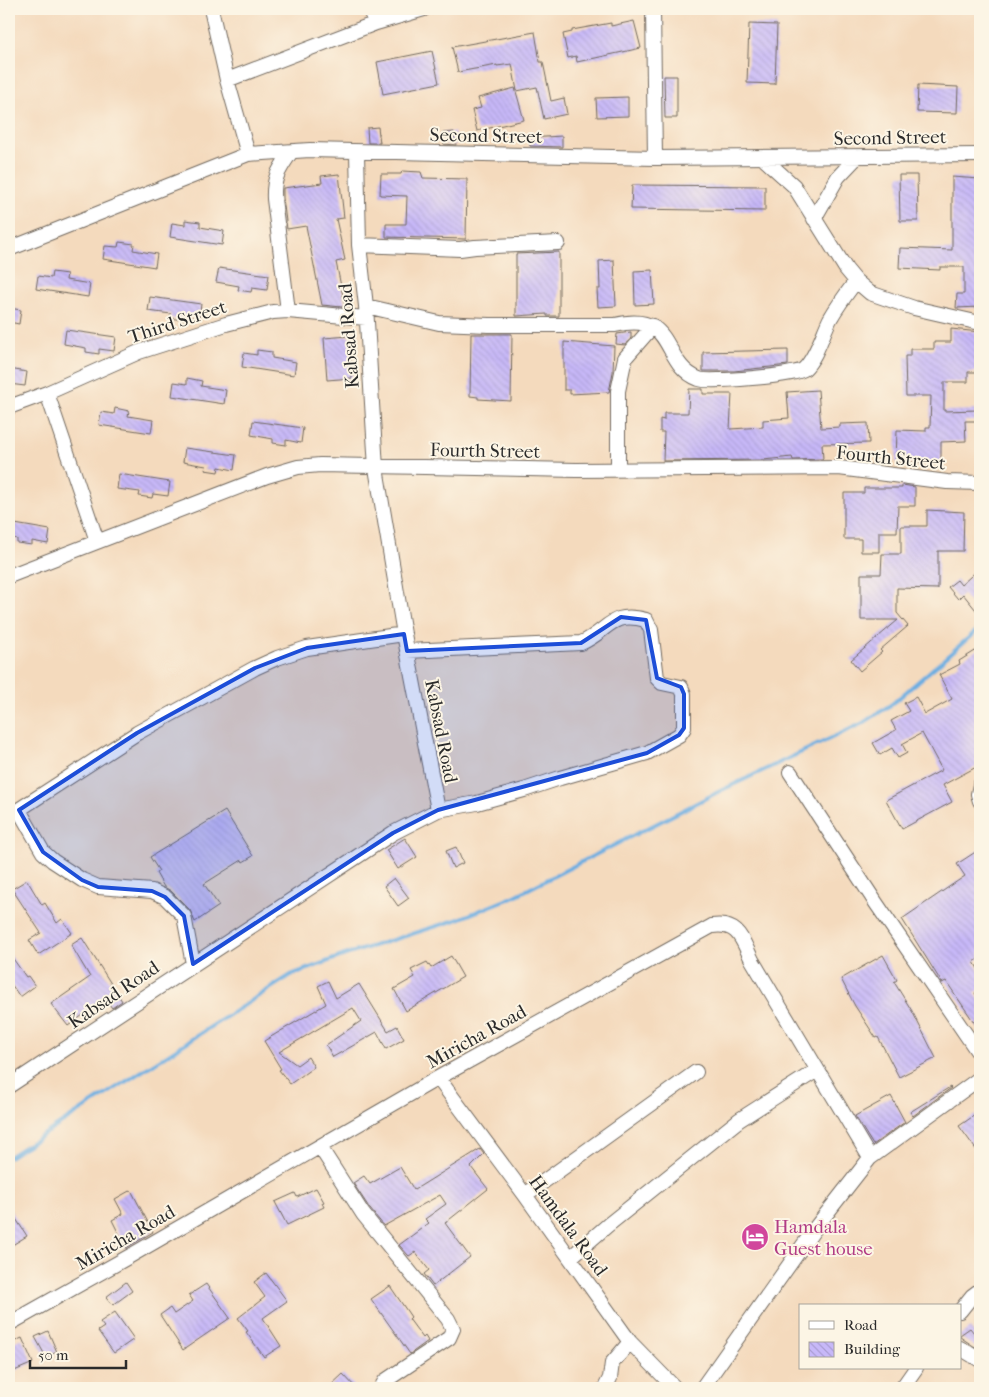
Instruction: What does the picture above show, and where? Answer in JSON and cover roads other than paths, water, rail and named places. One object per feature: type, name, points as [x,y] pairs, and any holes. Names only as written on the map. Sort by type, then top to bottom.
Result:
[{"type":"street","points":[[211,9],[227,80],[248,154]]},
{"type":"street","points":[[370,9],[376,23]]},
{"type":"street","points":[[227,80],[376,23],[424,9]]},
{"type":"street","points":[[653,9],[655,158]]},
{"type":"street","name":"Second Street","points":[[9,249],[248,154],[310,150],[655,158],[980,155]]},
{"type":"street","points":[[288,311],[273,184],[276,174],[291,152]]},
{"type":"street","name":"Kabsad Road","points":[[9,1086],[392,833],[438,810],[407,651],[376,468],[366,312],[359,245],[358,152]]},
{"type":"street","points":[[814,219],[838,177],[857,157]]},
{"type":"street","points":[[763,158],[794,186],[846,269],[870,293],[914,308],[980,323]]},
{"type":"street","points":[[359,245],[460,249],[558,243]]},
{"type":"street","points":[[618,470],[618,391],[625,358],[652,326],[665,338],[683,369],[700,380],[758,378],[796,372],[803,369],[812,357],[831,318],[856,281]]},
{"type":"street","name":"Third Street","points":[[9,407],[48,393],[139,352],[226,324],[273,312],[366,312],[439,323],[489,325],[615,325],[630,322],[652,326]]},
{"type":"street","points":[[48,393],[97,541]]},
{"type":"street","name":"Fourth Street","points":[[9,576],[266,476],[298,466],[618,470],[839,468],[947,482],[980,484]]},
{"type":"street","points":[[407,651],[581,642],[588,639],[608,623],[621,618],[634,617],[646,620],[651,630],[657,678],[662,683],[681,687],[684,694],[684,728],[679,735],[648,753],[477,803],[438,810]]},
{"type":"street","points":[[193,964],[184,916],[165,897],[152,891],[98,887],[82,880],[43,852],[14,813],[137,733],[255,668],[307,648],[404,634]]},
{"type":"street","points":[[790,772],[876,903],[980,1055]]},
{"type":"street","points":[[980,785],[978,794],[980,801]]},
{"type":"street","name":"Miricha Road","points":[[9,1324],[438,1078],[712,926],[723,924],[737,931],[816,1070],[870,1158]]},
{"type":"street","points":[[570,1258],[608,1225],[739,1120],[816,1070]]},
{"type":"street","points":[[525,1195],[696,1072]]},
{"type":"street","name":"Hamdala Road","points":[[438,1078],[525,1195],[630,1342],[675,1388]]},
{"type":"street","points":[[702,1388],[816,1227],[870,1158],[980,1078]]},
{"type":"street","points":[[320,1147],[363,1214],[409,1270],[453,1329],[449,1338],[385,1381],[381,1388]]},
{"type":"street","points":[[962,1308],[980,1290]]},
{"type":"street","points":[[605,1388],[610,1378],[612,1363],[630,1342]]},
{"type":"street","points":[[962,1349],[980,1360]]},
{"type":"street","points":[[902,1388],[915,1370]]},
{"type":"waterway","points":[[9,1157],[291,975],[345,955],[456,920],[513,897],[720,791],[863,723],[892,704],[980,628]]},
{"type":"place","name":"Hamdala Guest house","points":[[755,1237]]}]
